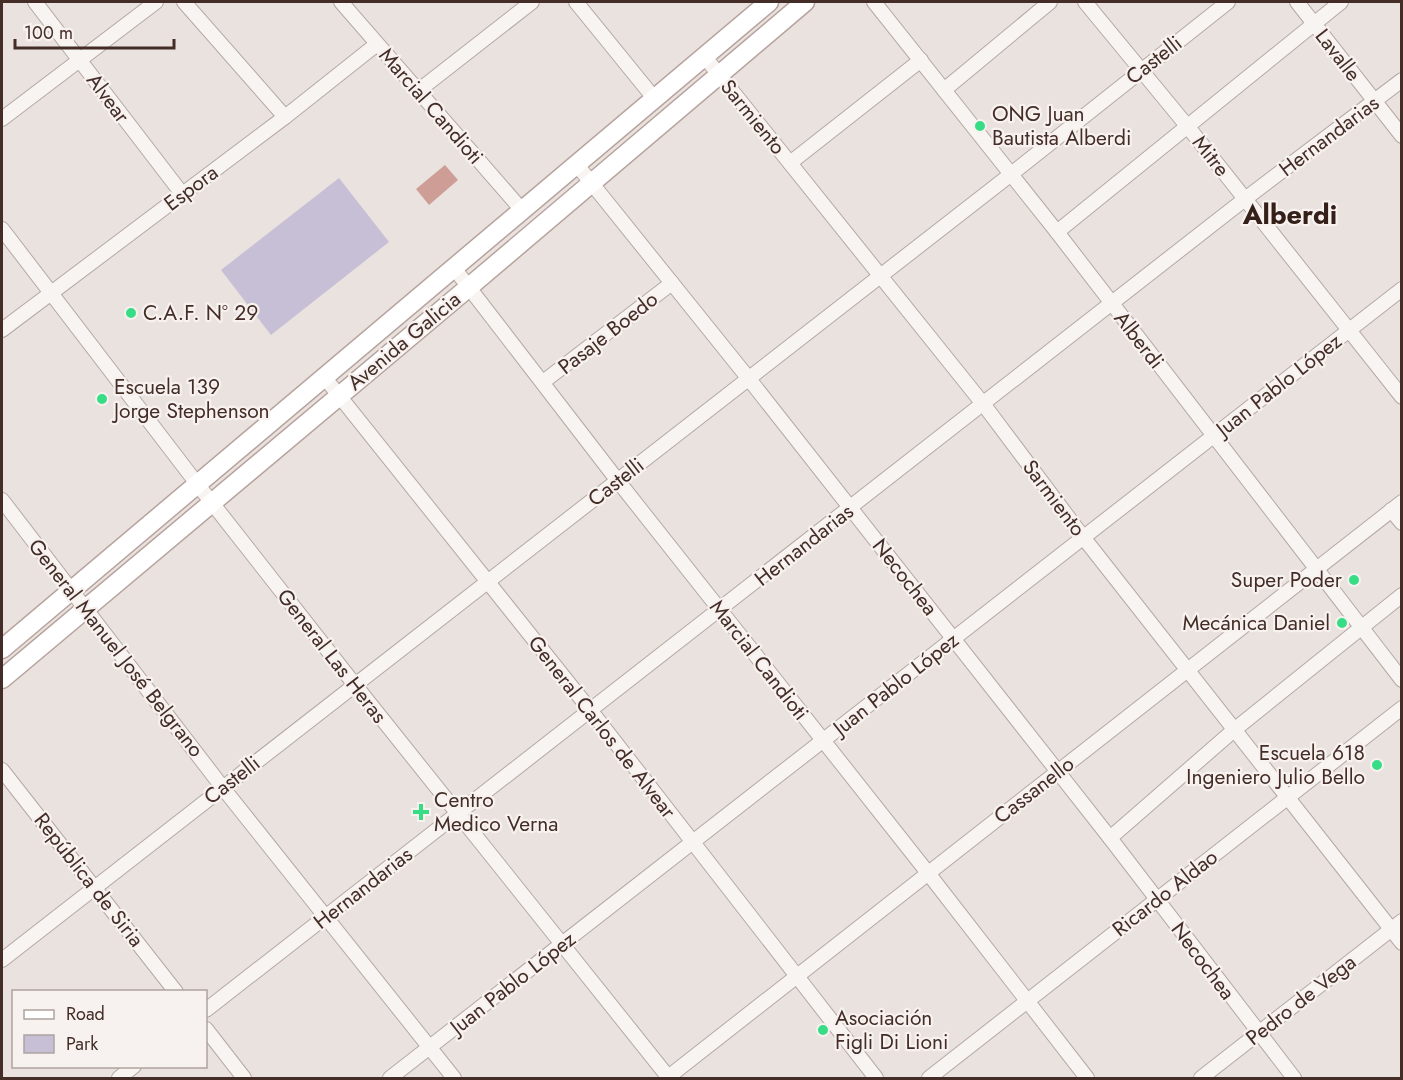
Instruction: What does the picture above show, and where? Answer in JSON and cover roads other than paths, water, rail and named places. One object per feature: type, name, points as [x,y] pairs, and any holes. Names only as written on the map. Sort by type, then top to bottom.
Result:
[{"type":"main road","name":"Avenida Galicia","points":[[2,649],[769,2]]},
{"type":"main road","name":"Avenida Galicia","points":[[2,679],[805,2]]},
{"type":"street","name":"Alvear","points":[[35,2],[183,195]]},
{"type":"street","points":[[2,119],[156,2]]},
{"type":"street","points":[[184,2],[285,117]]},
{"type":"street","name":"Marcial Candioti","points":[[341,2],[521,209]]},
{"type":"street","points":[[418,91],[532,2]]},
{"type":"street","points":[[576,2],[654,98]]},
{"type":"street","name":"Alberdi","points":[[874,2],[1057,232],[1401,680]]},
{"type":"street","points":[[944,90],[1050,2]]},
{"type":"street","name":"Mitre","points":[[1085,2],[1188,127],[1401,397]]},
{"type":"street","name":"Castelli","points":[[2,960],[749,379],[1228,2]]},
{"type":"street","name":"Lavalle","points":[[1297,2],[1401,136]]},
{"type":"street","points":[[1057,232],[1341,2]]},
{"type":"street","name":"Espora","points":[[2,330],[183,195],[377,44]]},
{"type":"street","name":"Sarmiento","points":[[704,56],[984,405],[1083,537],[1287,797],[1396,925],[1401,943]]},
{"type":"street","points":[[790,163],[921,60]]},
{"type":"street","name":"Hernandarias","points":[[207,1009],[1245,199],[1401,80]]},
{"type":"street","name":"Necochea","points":[[577,165],[749,379],[1110,838],[1294,1078]]},
{"type":"street","name":"General Las Heras","points":[[2,229],[198,485],[668,1078]]},
{"type":"street","name":"Marcial Candioti","points":[[454,268],[618,481],[1087,1078]]},
{"type":"street","name":"Pasaje Boedo","points":[[543,382],[672,283]]},
{"type":"street","name":"Juan Pablo López","points":[[390,1078],[1401,289]]},
{"type":"street","name":"General Carlos de Alvear","points":[[325,378],[591,711],[876,1078]]},
{"type":"street","name":"General Manuel José Belgrano","points":[[2,500],[223,788],[454,1078]]},
{"type":"street","points":[[1396,506],[1401,523]]},
{"type":"street","name":"Cassanello","points":[[668,1078],[1396,506]]},
{"type":"street","points":[[1110,838],[1234,730],[1401,595]]},
{"type":"street","name":"Ricardo Aldao","points":[[929,1078],[1028,1003],[1156,899],[1401,708]]},
{"type":"street","name":"República de Siria","points":[[2,770],[174,990]]},
{"type":"street","name":"Pedro de Vega","points":[[1201,1078],[1396,925]]},
{"type":"street","points":[[207,1030],[244,1078]]},
{"type":"street","points":[[119,1078],[132,1068]]},
{"type":"place","name":"ONG Juan Bautista Alberdi","points":[[980,126]]},
{"type":"place","name":"C.A.F. Nº 29","points":[[131,313]]},
{"type":"place","name":"Escuela 139 Jorge Stephenson","points":[[102,399]]},
{"type":"place","name":"Super Poder","points":[[1354,580]]},
{"type":"place","name":"Mecánica Daniel","points":[[1342,623]]},
{"type":"place","name":"Escuela 618 Ingeniero Julio Bello","points":[[1377,765]]},
{"type":"place","name":"Centro Medico Verna","points":[[421,812]]},
{"type":"place","name":"Asociación Figli Di Lioni","points":[[823,1030]]},
{"type":"district","name":"Alberdi","points":[[1290,215]]}]
